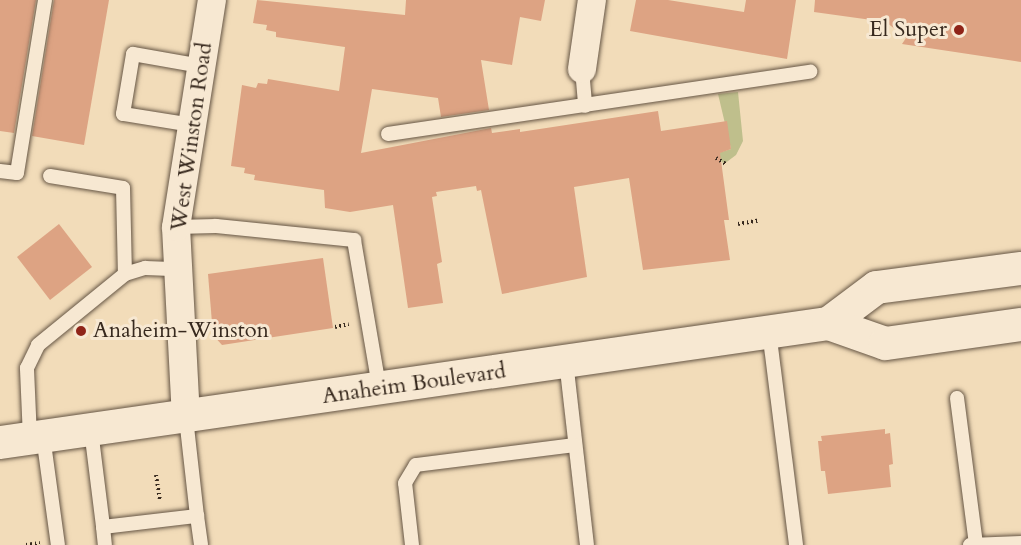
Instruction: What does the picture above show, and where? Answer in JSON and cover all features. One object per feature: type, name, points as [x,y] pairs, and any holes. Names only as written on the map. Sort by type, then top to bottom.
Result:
[{"type":"main road","name":"Anaheim Boulevard","points":[[828,323],[876,287],[1021,268]]},
{"type":"main road","name":"Anaheim Boulevard","points":[[24,439],[186,418],[828,323],[885,344],[1021,324]]},
{"type":"street","name":"West Winston Road","points":[[186,418],[176,227],[212,0]]},
{"type":"street","points":[[582,69],[592,0]]},
{"type":"lane","points":[[0,171],[17,173],[45,0]]},
{"type":"lane","points":[[192,125],[123,114],[132,54],[201,66]]},
{"type":"lane","points":[[582,69],[585,106]]},
{"type":"lane","points":[[388,134],[810,72]]},
{"type":"lane","points":[[50,176],[123,188],[125,274]]},
{"type":"lane","points":[[176,227],[216,226],[354,240],[379,390]]},
{"type":"lane","points":[[58,545],[24,439],[27,368],[38,345],[125,274],[145,268],[178,269]]},
{"type":"lane","points":[[769,331],[796,545]]},
{"type":"lane","points":[[566,361],[587,545]]},
{"type":"lane","points":[[957,398],[976,544]]},
{"type":"lane","points":[[186,418],[201,545]]},
{"type":"lane","points":[[91,430],[105,545]]},
{"type":"lane","points":[[412,545],[405,483],[416,465],[574,445]]},
{"type":"lane","points":[[103,527],[197,516]]},
{"type":"lane","points":[[970,545],[1021,543]]},
{"type":"path","points":[[716,158],[726,164]]},
{"type":"path","points":[[738,224],[760,220]]},
{"type":"path","points":[[335,327],[352,324]]},
{"type":"path","points":[[156,476],[160,506]]},
{"type":"path","points":[[26,545],[43,543]]},
{"type":"green space","points":[[738,92],[743,141],[736,155],[724,164],[715,154],[731,149],[718,94]]},
{"type":"building","points":[[0,0],[36,0],[14,133],[0,131]]},
{"type":"building","points":[[54,0],[109,0],[84,145],[32,136]]},
{"type":"building","points":[[257,0],[405,15],[406,0],[545,0],[541,21],[520,17],[512,65],[481,60],[489,110],[441,117],[438,98],[372,89],[361,153],[491,128],[492,133],[520,129],[520,132],[658,111],[661,131],[727,121],[731,149],[720,153],[729,220],[724,220],[730,260],[643,270],[629,178],[574,187],[587,277],[502,294],[481,190],[477,191],[476,186],[436,192],[437,196],[432,197],[442,262],[437,264],[443,303],[408,308],[393,205],[350,212],[325,208],[324,190],[254,180],[255,175],[244,173],[245,168],[231,166],[242,85],[256,88],[258,83],[267,84],[268,79],[339,91],[345,47],[276,37],[276,32],[266,30],[267,25],[253,23]]},
{"type":"building","points":[[636,0],[668,0],[744,12],[746,0],[796,0],[787,59],[630,31]]},
{"type":"building","name":"El Super","points":[[815,0],[1021,0],[1021,62],[902,44],[906,38],[886,22],[814,12]]},
{"type":"building","points":[[59,224],[92,267],[50,300],[17,257]]},
{"type":"building","points":[[323,258],[333,328],[222,345],[213,335],[208,274]]},
{"type":"building","points":[[885,429],[885,434],[890,433],[893,464],[889,465],[891,487],[828,494],[825,471],[821,471],[818,441],[822,441],[821,436]]},
{"type":"place","name":"El Super","points":[[959,30]]},
{"type":"place","name":"Anaheim-Winston","points":[[81,331]]}]
